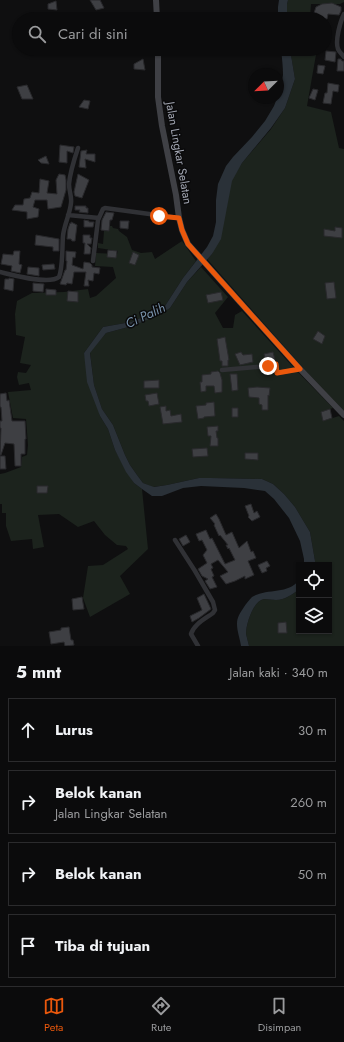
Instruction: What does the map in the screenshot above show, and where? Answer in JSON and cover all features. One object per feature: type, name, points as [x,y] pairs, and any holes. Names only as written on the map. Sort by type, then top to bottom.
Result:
[{"type":"street","points":[[156,0],[157,12]]},
{"type":"street","points":[[344,14],[338,47],[339,51],[344,57]]},
{"type":"street","name":"Jalan Lingkar Selatan","points":[[158,56],[158,97],[162,126],[176,194],[179,218],[188,244],[300,369],[344,415]]},
{"type":"street","points":[[0,272],[41,280],[53,280],[59,277],[63,234],[72,202],[69,187],[70,177],[78,148]]},
{"type":"street","points":[[93,261],[99,218],[105,208],[179,218]]},
{"type":"street","points":[[68,215],[99,218]]},
{"type":"street","points":[[222,370],[275,364],[277,373],[300,369]]},
{"type":"street","points":[[175,540],[195,571],[215,608],[213,613],[196,625],[192,630],[191,634],[198,646]]},
{"type":"shaded area","points":[[279,0],[288,0],[287,12],[278,12]]},
{"type":"shaded area","points":[[288,0],[344,0],[344,2],[340,4],[311,4],[310,12],[287,12]]},
{"type":"shaded area","points":[[282,56],[291,56],[295,79],[285,108],[271,128],[242,163],[232,181],[221,239],[212,254],[187,282],[170,308],[159,315],[132,326],[106,333],[90,353],[94,385],[102,409],[113,425],[130,465],[143,483],[154,487],[199,478],[211,478],[262,479],[273,484],[295,507],[310,532],[315,562],[304,562],[300,541],[289,518],[274,499],[265,491],[244,488],[201,486],[183,488],[162,496],[152,496],[134,483],[126,472],[115,450],[108,429],[100,416],[87,382],[84,353],[103,327],[131,322],[165,306],[183,278],[207,247],[213,236],[216,222],[218,184],[226,166],[265,121],[275,104],[284,104]]},
{"type":"shaded area","points":[[291,56],[316,56],[307,106],[331,112],[339,148],[344,149],[344,411],[306,371],[207,259],[212,254],[226,210],[231,181],[242,163],[271,129],[285,108],[295,79]]},
{"type":"shaded area","points":[[110,226],[118,229],[127,237],[132,250],[141,253],[152,252],[155,259],[182,241],[196,261],[165,306],[131,322],[103,327],[84,353],[100,416],[108,429],[115,450],[134,483],[142,489],[148,549],[120,576],[130,594],[90,617],[83,598],[88,566],[103,565],[128,549],[126,546],[117,545],[105,535],[94,521],[78,527],[59,514],[38,515],[44,547],[33,549],[32,539],[11,541],[6,526],[6,513],[2,513],[2,504],[0,504],[0,474],[21,467],[22,457],[27,455],[28,445],[26,419],[13,418],[8,392],[31,390],[29,383],[19,385],[17,377],[18,372],[26,373],[31,365],[20,363],[25,337],[16,335],[15,314],[17,301],[32,293],[64,292],[88,289],[90,298],[96,296],[116,278],[113,267],[95,266],[96,253],[117,254],[118,251],[98,248],[98,243],[103,244],[104,231],[109,231]]},
{"type":"shaded area","points":[[201,267],[228,297],[215,313],[223,328],[233,328],[235,315],[242,311],[333,408],[321,412],[323,421],[339,416],[344,421],[344,646],[249,646],[246,630],[253,608],[264,599],[282,599],[296,592],[296,634],[332,634],[332,562],[315,562],[310,532],[295,507],[284,494],[273,484],[262,479],[199,478],[153,487],[143,483],[130,465],[113,425],[102,409],[94,385],[90,352],[106,333],[132,326],[170,308],[187,282]]},
{"type":"shaded area","points":[[296,583],[296,592],[279,600],[264,599],[253,608],[246,630],[249,646],[241,646],[237,624],[241,611],[250,599],[258,594],[283,590]]},
{"type":"building","points":[[90,0],[100,0],[104,8],[96,10]]},
{"type":"building","points":[[56,1],[57,10],[48,9],[48,4]]},
{"type":"building","points":[[332,3],[341,7],[339,15],[332,14],[332,12],[314,12],[316,7],[322,4]]},
{"type":"building","points":[[332,52],[336,52],[335,62],[325,60],[325,56],[332,56]]},
{"type":"building","points":[[143,59],[145,70],[134,69],[134,64]]},
{"type":"building","points":[[338,59],[344,61],[344,71],[337,71]]},
{"type":"building","points":[[318,65],[325,66],[323,74],[317,73]]},
{"type":"building","points":[[328,83],[339,85],[338,92],[333,91],[331,104],[323,103],[325,93],[327,93]]},
{"type":"building","points":[[27,85],[33,99],[22,99],[17,87]]},
{"type":"building","points":[[313,89],[318,90],[315,100],[309,98]]},
{"type":"building","points":[[84,100],[90,101],[88,109],[79,107]]},
{"type":"building","points":[[60,145],[74,147],[73,153],[67,151],[67,163],[59,162]]},
{"type":"building","points":[[87,150],[86,154],[95,154],[95,162],[85,159],[86,168],[79,167],[81,151]]},
{"type":"building","points":[[46,156],[49,164],[41,163],[38,160]]},
{"type":"building","points":[[59,174],[65,175],[66,180],[66,190],[61,207],[48,209],[47,200],[35,200],[33,207],[39,209],[38,217],[27,219],[27,212],[12,210],[15,205],[23,205],[24,199],[30,198],[32,192],[39,193],[40,179],[49,181],[47,193],[57,194],[56,180]]},
{"type":"building","points":[[78,174],[89,180],[82,198],[75,196],[74,192]]},
{"type":"building","points":[[75,206],[86,206],[86,208],[88,208],[88,213],[75,210]]},
{"type":"building","points":[[106,212],[114,213],[112,220],[110,220],[109,231],[101,230],[102,220]]},
{"type":"building","points":[[84,220],[94,222],[93,227],[84,227]]},
{"type":"building","points":[[120,221],[129,221],[128,229],[120,228]]},
{"type":"building","points":[[71,222],[77,225],[75,241],[67,239],[68,229]]},
{"type":"building","points":[[335,227],[342,228],[342,238],[324,236],[324,229],[335,231]]},
{"type":"building","points":[[36,235],[59,239],[59,251],[53,251],[53,247],[35,245]]},
{"type":"building","points":[[83,235],[90,235],[90,238],[92,238],[91,244],[87,244],[91,248],[90,254],[84,254],[85,243],[83,243]]},
{"type":"building","points":[[108,250],[117,251],[116,258],[107,257]]},
{"type":"building","points":[[14,251],[20,251],[19,264],[22,265],[20,273],[11,271],[12,266],[1,264],[3,254],[13,255]]},
{"type":"building","points":[[66,251],[76,252],[75,258],[73,257],[72,265],[83,269],[84,262],[90,263],[92,267],[100,268],[99,274],[94,273],[93,281],[88,280],[89,286],[84,286],[86,272],[74,272],[72,284],[60,284],[66,270]]},
{"type":"building","points":[[133,252],[139,255],[135,265],[129,263]]},
{"type":"building","points":[[54,264],[55,269],[43,270],[42,265]]},
{"type":"building","points":[[28,267],[39,268],[39,276],[27,274]]},
{"type":"building","points":[[5,279],[14,279],[13,291],[4,289]]},
{"type":"building","points":[[334,282],[336,298],[327,299],[325,283]]},
{"type":"building","points":[[33,283],[44,284],[43,292],[33,291]]},
{"type":"building","points":[[46,289],[56,290],[56,295],[46,295]]},
{"type":"building","points":[[68,291],[78,292],[78,302],[67,301]]},
{"type":"building","points":[[221,292],[223,300],[208,303],[206,295]]},
{"type":"building","points":[[318,331],[325,336],[322,344],[313,339]]},
{"type":"building","points":[[225,337],[229,360],[228,366],[222,366],[217,339]]},
{"type":"building","points":[[241,352],[243,355],[252,354],[253,362],[240,365],[235,354]]},
{"type":"building","points":[[273,352],[275,360],[266,362],[264,354]]},
{"type":"building","points":[[218,371],[222,380],[222,392],[215,393],[214,386],[206,386],[206,391],[201,392],[200,382],[202,382],[202,375],[211,374],[211,372]]},
{"type":"building","points":[[230,374],[237,374],[238,390],[232,391]]},
{"type":"building","points":[[159,380],[159,388],[144,388],[144,381]]},
{"type":"building","points":[[248,388],[270,388],[269,396],[268,395],[268,410],[262,410],[262,405],[259,404],[259,398],[249,397]]},
{"type":"building","points":[[6,393],[7,401],[9,400],[12,421],[25,421],[25,454],[21,454],[21,466],[15,466],[14,444],[5,443],[0,455],[0,421],[2,421],[0,394]]},
{"type":"building","points":[[157,393],[159,404],[149,406],[145,395]]},
{"type":"building","points":[[214,402],[215,416],[198,419],[196,406]]},
{"type":"building","points":[[166,406],[166,411],[170,410],[171,416],[181,414],[182,422],[163,424],[160,407]]},
{"type":"building","points":[[232,408],[238,408],[238,417],[232,417]]},
{"type":"building","points":[[330,409],[332,418],[323,421],[321,412]]},
{"type":"building","points":[[218,426],[218,431],[216,431],[218,446],[210,446],[211,436],[208,436],[207,427]]},
{"type":"building","points":[[207,448],[208,456],[193,457],[192,449]]},
{"type":"building","points":[[245,453],[258,453],[258,460],[245,459]]},
{"type":"building","points":[[0,456],[5,456],[6,469],[0,469]]},
{"type":"building","points":[[37,486],[48,486],[47,493],[37,493]]},
{"type":"building","points":[[251,504],[254,513],[257,511],[260,517],[252,521],[248,517],[249,516],[245,506]]},
{"type":"building","points":[[216,514],[226,535],[232,532],[239,548],[247,541],[251,552],[253,551],[256,558],[248,561],[254,575],[245,579],[245,576],[226,584],[220,576],[228,572],[218,560],[211,564],[213,568],[211,569],[214,576],[212,577],[217,587],[210,589],[205,581],[208,579],[202,576],[198,569],[207,563],[203,555],[207,550],[202,540],[199,541],[196,534],[206,530],[210,539],[212,538],[225,564],[235,560],[226,545],[228,545],[220,535],[219,536],[214,525],[215,524],[210,518]]},
{"type":"building","points":[[186,535],[190,542],[183,546],[179,539]]},
{"type":"building","points":[[267,561],[270,566],[266,568],[267,571],[262,573],[258,565]]},
{"type":"building","points":[[204,594],[211,609],[192,622],[190,616],[202,610],[197,598]]},
{"type":"building","points":[[82,597],[84,609],[73,610],[72,599]]},
{"type":"building","points":[[286,622],[287,633],[278,633],[278,623]]},
{"type":"building","points":[[69,627],[71,640],[73,640],[74,645],[65,646],[64,642],[51,644],[49,632]]},
{"type":"route","points":[[159,216],[179,218],[188,244],[300,369],[277,373],[276,364],[268,366]]},
{"type":"water label","name":"Ci Palih","points":[[145,315]]}]
